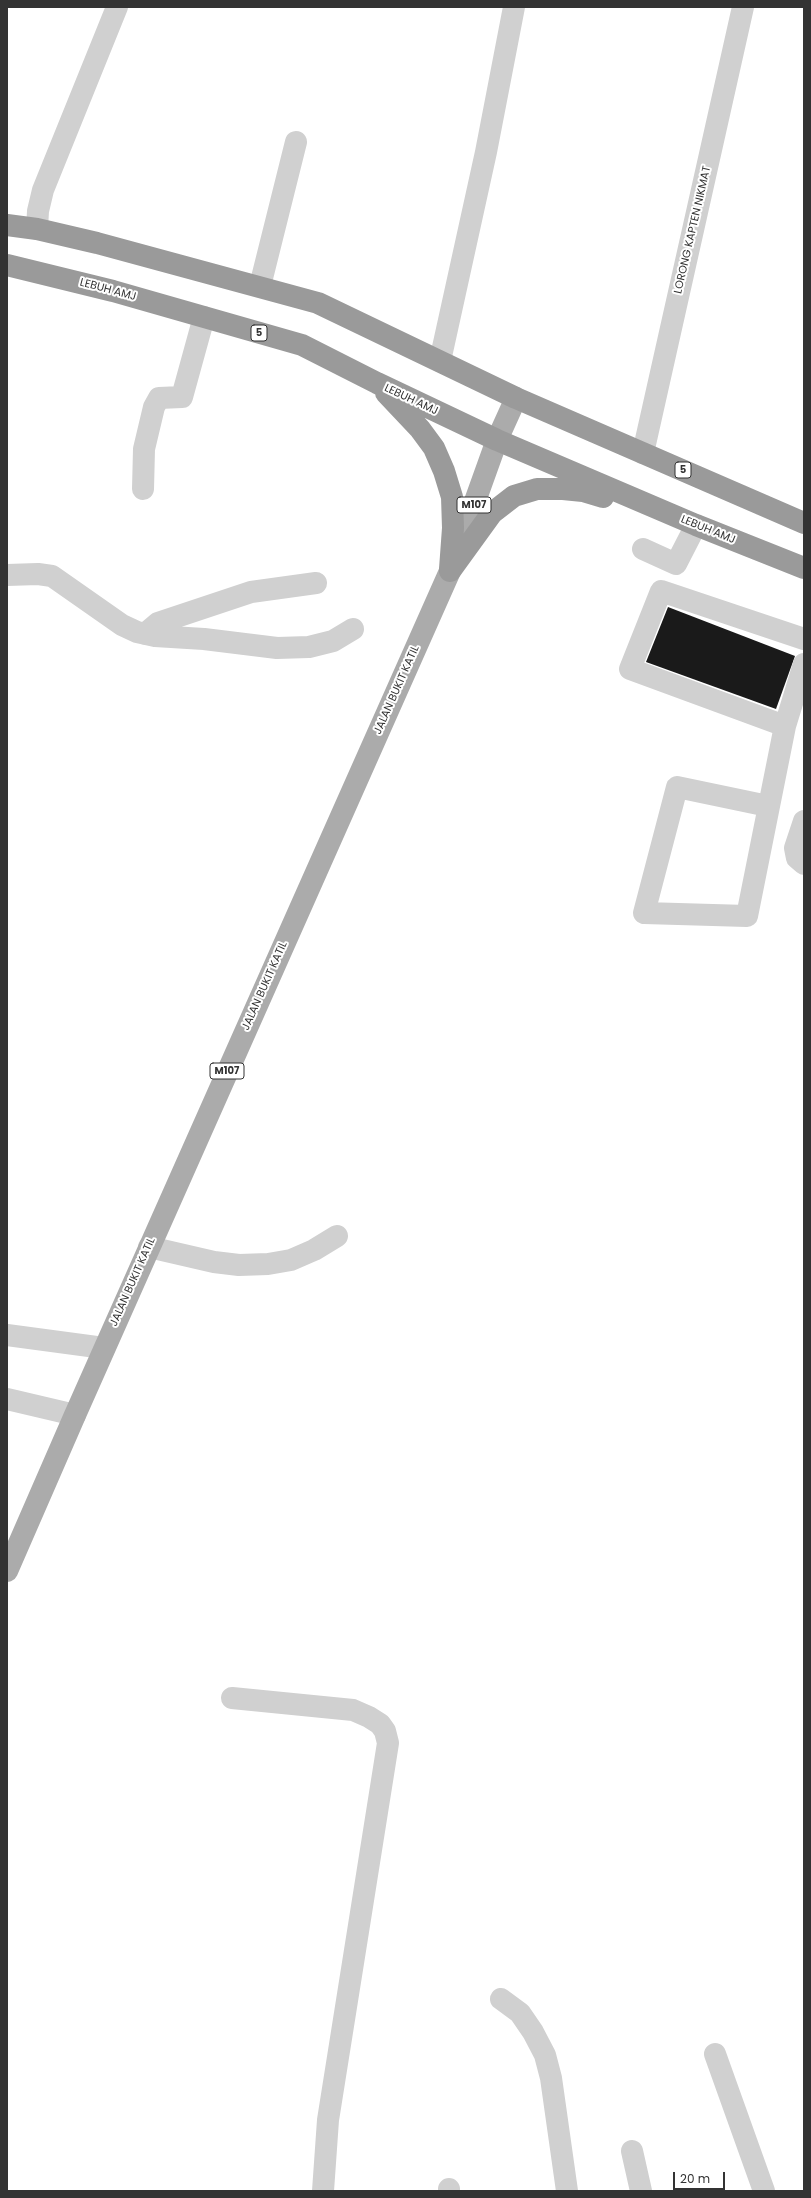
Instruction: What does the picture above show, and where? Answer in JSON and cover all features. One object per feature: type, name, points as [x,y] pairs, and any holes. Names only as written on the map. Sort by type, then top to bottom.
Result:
[{"type":"highway","name":"5","points":[[7,225],[37,228],[260,286],[318,303],[516,398],[804,522]]},
{"type":"highway","name":"LEBUH AMJ","points":[[7,265],[113,291],[302,345],[377,384],[497,440],[696,525],[804,568]]},
{"type":"highway","points":[[377,384],[420,429],[434,448],[444,471],[452,497],[453,528],[450,571]]},
{"type":"highway","points":[[450,571],[492,513],[514,496],[537,489],[583,491],[696,525]]},
{"type":"main road","name":"JALAN BUKIT KATIL","points":[[7,1571],[104,1348],[450,571],[497,440],[516,398]]},
{"type":"street","points":[[37,228],[38,211],[43,190],[117,7]]},
{"type":"street","points":[[440,361],[486,152],[514,7]]},
{"type":"street","name":"LORONG KAPTEN NIKMAT","points":[[643,453],[743,7]]},
{"type":"street","points":[[260,286],[296,142]]},
{"type":"street","points":[[143,489],[144,450],[154,407],[159,398],[182,397],[204,317]]},
{"type":"street","points":[[643,549],[676,564],[696,525]]},
{"type":"street","points":[[7,574],[38,574],[52,576],[122,626],[145,634],[238,642],[278,648],[309,647],[333,642],[354,629]]},
{"type":"street","points":[[145,634],[158,623],[251,592],[316,583]]},
{"type":"street","points":[[785,726],[630,669],[661,591],[804,639]]},
{"type":"street","points":[[768,806],[677,787],[644,913],[747,916],[785,726],[804,664]]},
{"type":"street","points":[[804,821],[795,848],[798,858],[804,864]]},
{"type":"street","points":[[149,1247],[214,1262],[239,1265],[268,1264],[291,1260],[314,1250],[337,1236]]},
{"type":"street","points":[[7,1335],[104,1348]]},
{"type":"street","points":[[7,1399],[75,1415]]},
{"type":"street","points":[[232,1698],[353,1710],[380,1724],[385,1731],[388,1743],[328,2120],[323,2191]]},
{"type":"street","points":[[501,1999],[520,2013],[533,2032],[545,2056],[551,2078],[567,2191]]},
{"type":"street","points":[[715,2054],[764,2191]]},
{"type":"street","points":[[632,2151],[641,2191]]},
{"type":"building","points":[[668,607],[795,656],[776,709],[646,662]]}]
